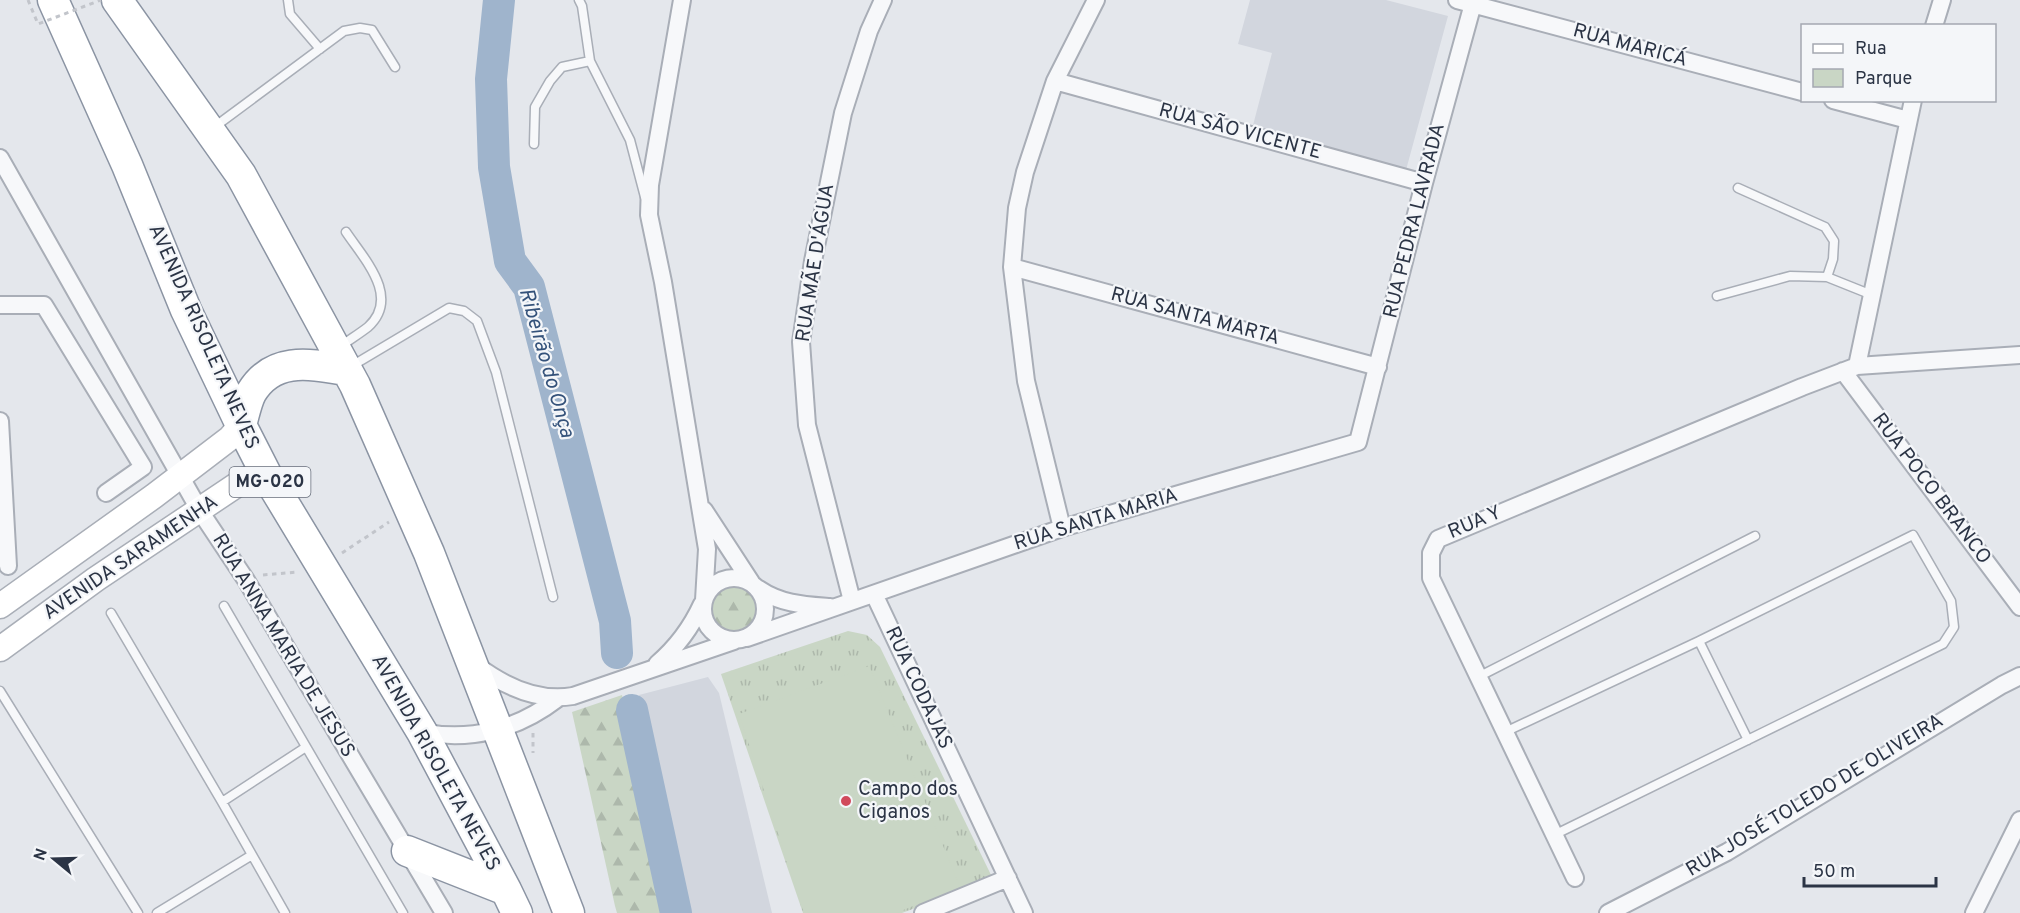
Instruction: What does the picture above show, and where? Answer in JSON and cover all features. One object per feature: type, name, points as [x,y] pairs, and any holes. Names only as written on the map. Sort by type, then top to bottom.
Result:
[{"type":"highway","name":"AVENIDA RISOLETA NEVES","points":[[53,0],[127,165],[186,310],[241,425],[266,474],[422,732],[512,901]]},
{"type":"highway","points":[[117,0],[241,175],[355,386],[429,553],[569,913]]},
{"type":"highway","points":[[241,425],[250,394],[257,384],[270,374],[286,365],[340,360]]},
{"type":"highway","points":[[407,851],[512,901]]},
{"type":"main road","name":"AVENIDA SARAMENHA","points":[[0,606],[181,476],[230,438],[241,425]]},
{"type":"main road","name":"AVENIDA SARAMENHA","points":[[0,649],[96,579],[244,480],[266,474]]},
{"type":"street","points":[[682,0],[651,185],[649,215],[663,282],[707,549],[702,612],[709,629],[716,636],[740,639],[761,626],[764,617],[764,598],[700,504]]},
{"type":"street","name":"RUA MÃE D'ÁGUA","points":[[845,604],[807,425],[801,342],[813,261],[843,113],[869,31],[883,0]]},
{"type":"street","points":[[1062,528],[1026,381],[1012,267],[1017,208],[1025,171],[1055,81],[1096,0]]},
{"type":"street","points":[[1935,24],[1942,0]]},
{"type":"street","name":"RUA MARICÁ","points":[[1468,2],[1801,91]]},
{"type":"street","name":"RUA PEDRA LAVRADA","points":[[1358,442],[1468,2]]},
{"type":"street","name":"RUA SÃO VICENTE","points":[[1055,81],[1424,183]]},
{"type":"street","points":[[1840,102],[1908,120]]},
{"type":"street","points":[[1912,102],[1872,295],[1850,369],[2020,355]]},
{"type":"street","name":"RUA ANNA MARIA DE JESUS","points":[[0,158],[200,511],[246,580],[444,913]]},
{"type":"street","name":"RUA SANTA MARTA","points":[[1012,267],[1378,367]]},
{"type":"street","points":[[0,305],[44,306],[143,467],[106,493]]},
{"type":"street","name":"RUA POCO BRANCO","points":[[1850,369],[2020,607]]},
{"type":"street","name":"RUA Y","points":[[1575,878],[1431,578],[1431,553],[1438,539],[1791,391],[1850,369]]},
{"type":"street","points":[[0,421],[8,566]]},
{"type":"street","name":"RUA SANTA MARIA","points":[[422,732],[442,736],[461,736],[498,729],[539,712],[565,697],[845,604],[1062,528],[1358,442]]},
{"type":"street","points":[[704,601],[713,585],[722,580],[742,578],[755,586]]},
{"type":"street","name":"RUA SANTA MARIA","points":[[755,586],[772,598],[783,602],[845,604]]},
{"type":"street","name":"RUA CODAJAS","points":[[873,594],[1024,913]]},
{"type":"street","name":"RUA SANTA MARIA","points":[[645,672],[681,641],[692,626],[704,601]]},
{"type":"street","points":[[471,662],[509,686],[533,694],[565,697]]},
{"type":"street","name":"RUA JOSÉ TOLEDO DE OLIVEIRA","points":[[1608,913],[1726,852],[2020,676]]},
{"type":"street","points":[[1974,913],[2015,842],[2020,820]]},
{"type":"street","points":[[923,913],[1008,878]]},
{"type":"lane","points":[[288,0],[290,14],[320,49]]},
{"type":"lane","points":[[579,0],[582,6],[590,61],[630,140],[649,215]]},
{"type":"lane","points":[[210,130],[344,32],[360,28],[372,30],[395,67]]},
{"type":"lane","points":[[534,144],[535,106],[550,81],[562,67],[590,61]]},
{"type":"lane","points":[[1738,188],[1825,227],[1834,241],[1833,259],[1827,277]]},
{"type":"lane","points":[[340,360],[377,315],[383,299],[376,278],[346,232]]},
{"type":"lane","points":[[1717,296],[1790,276],[1827,277],[1872,295]]},
{"type":"lane","points":[[340,360],[449,308],[464,310],[477,321],[496,372],[553,597]]},
{"type":"lane","points":[[1505,732],[1700,641],[1913,535],[1951,601],[1954,627],[1943,644],[1554,835]]},
{"type":"lane","points":[[1478,677],[1755,536]]},
{"type":"lane","points":[[224,606],[403,913]]},
{"type":"lane","points":[[111,614],[285,913]]},
{"type":"lane","points":[[1700,641],[1748,740]]},
{"type":"lane","points":[[0,691],[138,913]]},
{"type":"lane","points":[[222,802],[306,747]]},
{"type":"lane","points":[[157,913],[252,855]]},
{"type":"path","points":[[28,0],[38,24],[101,0]]},
{"type":"path","points":[[340,554],[396,517]]},
{"type":"path","points":[[254,576],[305,572]]},
{"type":"shaded area","points":[[1250,0],[1386,0],[1448,16],[1406,170],[1252,129],[1272,53],[1238,44]]},
{"type":"shaded area","points":[[708,677],[719,693],[772,913],[692,913],[639,695]]},
{"type":"green space","points":[[733,583],[743,585],[751,591],[757,599],[759,609],[757,619],[751,627],[743,633],[733,635],[723,633],[715,627],[709,619],[707,609],[709,599],[715,591],[723,585]]},
{"type":"green space","name":"Campo dos Ciganos","points":[[848,631],[867,635],[880,647],[993,879],[902,913],[803,913],[721,674]]},
{"type":"green space","name":"Campo dos Ciganos","points":[[869,666],[960,887],[896,913],[804,913],[739,714]]},
{"type":"green space","points":[[622,695],[673,913],[617,913],[615,906],[572,712]]},
{"type":"waterway","name":"Ribeirão do Onça","points":[[499,0],[491,79],[494,167],[510,261],[529,287],[615,621],[617,653]]},
{"type":"waterway","name":"Ribeirão do Onça","points":[[632,710],[676,913]]},
{"type":"place","name":"Campo dos Ciganos","points":[[846,801]]}]
